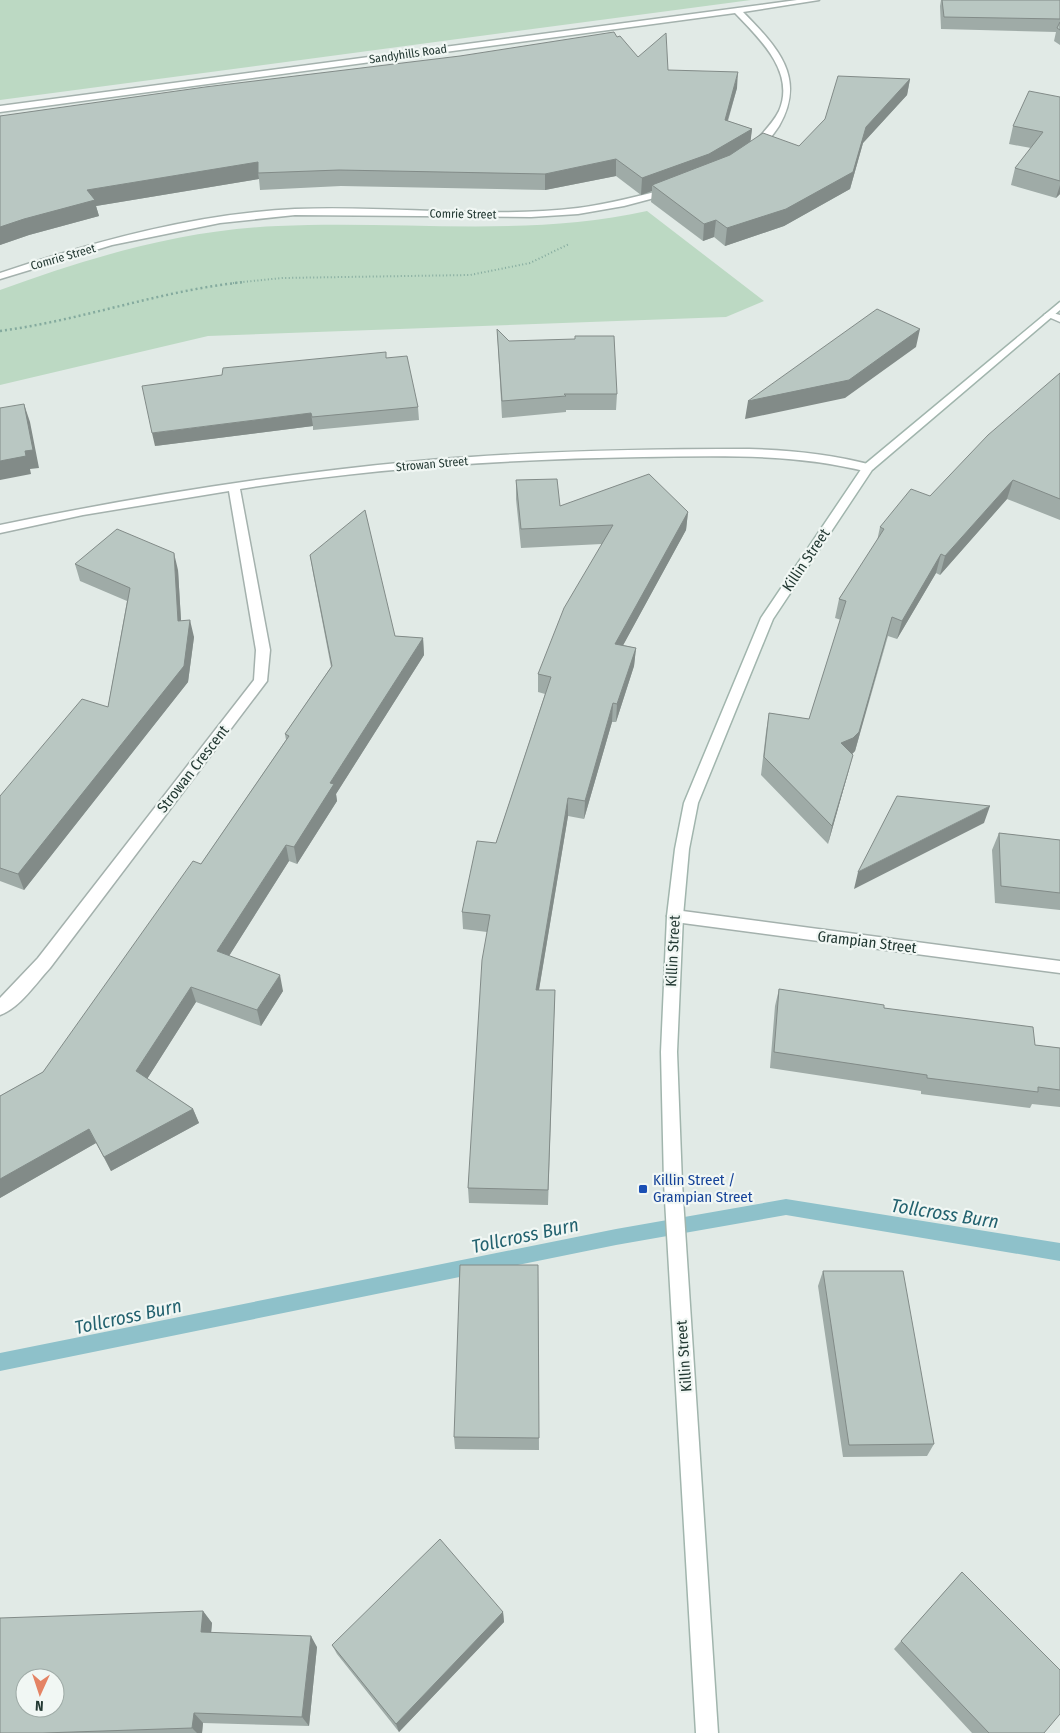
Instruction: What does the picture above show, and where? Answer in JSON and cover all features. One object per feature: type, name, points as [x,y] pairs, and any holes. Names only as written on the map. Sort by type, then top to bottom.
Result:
[{"type":"street","name":"Sandyhills Road","points":[[0,109],[816,0]]},
{"type":"street","points":[[737,10],[773,49],[783,65],[788,84],[786,101],[777,122],[769,134],[748,153]]},
{"type":"street","name":"Comrie Street","points":[[0,276],[50,259],[184,225],[240,217],[322,212],[524,215],[600,208],[645,199],[678,188]]},
{"type":"street","name":"Killin Street","points":[[707,1733],[673,1183],[669,1052],[674,916],[682,849],[691,804],[767,618],[868,468],[1054,317],[1060,304]]},
{"type":"street","name":"Strowan Street","points":[[0,529],[91,509],[234,486],[423,464],[574,454],[802,454],[835,458],[868,468]]},
{"type":"street","name":"Strowan Crescent","points":[[0,1008],[16,994],[44,963],[260,680],[262,650],[234,486]]},
{"type":"street","name":"Grampian Street","points":[[674,916],[1060,967]]},
{"type":"path","points":[[0,331],[39,326],[214,285],[282,278],[470,275],[530,263],[580,239],[598,226],[600,208]]},
{"type":"green space","points":[[0,0],[751,0],[0,100]]},
{"type":"green space","points":[[647,211],[764,301],[726,317],[208,336],[0,385],[0,290],[102,256],[171,239],[206,233],[278,226],[509,226],[601,219]]},
{"type":"building","points":[[942,0],[1060,0],[1060,19],[944,17]]},
{"type":"building","points":[[614,32],[617,37],[620,36],[638,57],[666,33],[668,70],[738,72],[725,120],[752,129],[709,154],[642,178],[616,159],[545,174],[339,170],[258,173],[258,162],[87,190],[95,200],[0,227],[0,116],[205,87],[460,56]]},
{"type":"building","points":[[838,76],[910,79],[866,127],[853,172],[786,209],[727,228],[716,220],[704,224],[652,185],[730,155],[763,133],[799,146],[825,119]]},
{"type":"building","points":[[1029,91],[1060,97],[1060,181],[1015,168],[1043,132],[1013,126]]},
{"type":"building","points":[[877,309],[920,329],[849,380],[748,401]]},
{"type":"building","points":[[497,329],[509,341],[575,339],[575,336],[614,336],[617,394],[564,394],[566,396],[502,401]]},
{"type":"building","points":[[386,352],[386,358],[407,356],[418,407],[312,417],[311,413],[152,433],[142,386],[222,375],[223,368]]},
{"type":"building","points":[[1060,373],[1060,499],[1013,480],[945,556],[941,554],[902,621],[892,617],[859,732],[853,738],[841,743],[853,755],[832,826],[764,757],[769,713],[809,719],[846,601],[839,599],[884,529],[880,527],[911,489],[930,496],[988,435]]},
{"type":"building","points":[[24,404],[33,450],[25,451],[26,456],[0,461],[0,408]]},
{"type":"building","points":[[649,474],[688,512],[615,644],[636,648],[617,704],[613,703],[585,801],[568,798],[536,990],[555,990],[548,1190],[468,1188],[482,960],[490,915],[462,912],[477,841],[496,843],[551,677],[538,674],[564,608],[613,525],[521,529],[516,480],[557,479],[560,506]]},
{"type":"building","points":[[365,510],[395,636],[423,638],[330,783],[334,784],[294,847],[286,845],[217,951],[280,975],[257,1010],[191,987],[136,1071],[193,1109],[104,1157],[89,1129],[0,1179],[0,1096],[43,1072],[193,861],[201,864],[289,736],[285,734],[332,666],[310,555]]},
{"type":"building","points":[[117,529],[174,553],[178,621],[190,620],[184,666],[18,874],[0,868],[0,796],[82,699],[108,707],[130,588],[75,564]]},
{"type":"building","points":[[897,796],[990,806],[858,872]]},
{"type":"building","points":[[999,833],[1060,840],[1060,893],[1001,886]]},
{"type":"building","points":[[779,989],[884,1005],[884,1008],[1033,1027],[1035,1045],[1060,1048],[1060,1090],[1038,1087],[1038,1092],[927,1078],[927,1075],[774,1052]]},
{"type":"building","points":[[460,1265],[538,1265],[539,1438],[454,1437]]},
{"type":"building","points":[[823,1271],[903,1271],[934,1444],[849,1445]]},
{"type":"building","points":[[440,1539],[503,1612],[396,1724],[332,1645]]},
{"type":"building","points":[[962,1572],[1060,1670],[1060,1714],[1044,1733],[989,1733],[901,1641]]},
{"type":"building","points":[[203,1611],[201,1632],[311,1636],[302,1717],[194,1713],[192,1728],[0,1733],[0,1618]]},
{"type":"waterway","name":"Tollcross Burn","points":[[0,1362],[616,1237],[786,1207],[1060,1252]]},
{"type":"place","name":"Killin Street / Grampian Street","points":[[643,1189]]}]
